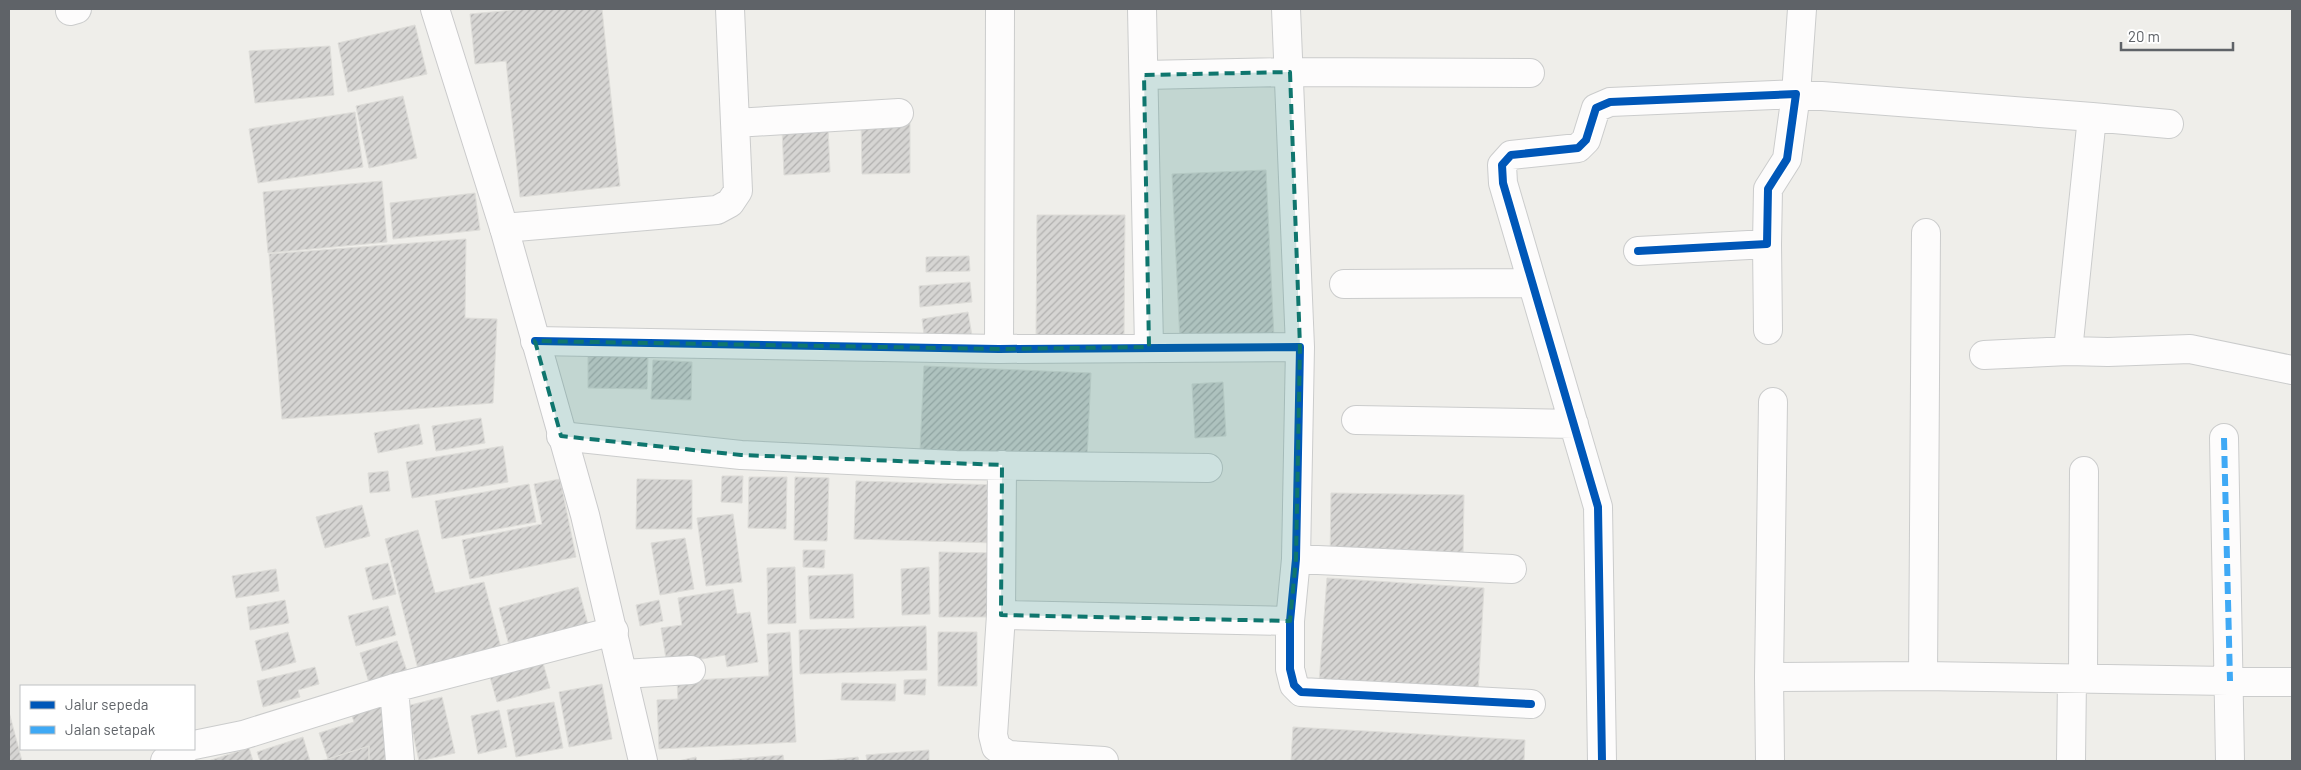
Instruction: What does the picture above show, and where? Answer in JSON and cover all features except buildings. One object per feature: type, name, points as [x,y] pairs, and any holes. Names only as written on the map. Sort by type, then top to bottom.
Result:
[{"type":"street","points":[[435,9],[504,228],[561,436],[585,515],[614,631],[643,761]]},
{"type":"street","points":[[504,228],[717,210],[730,203],[738,192],[730,9]]},
{"type":"street","points":[[999,349],[1000,9]]},
{"type":"street","points":[[1142,9],[1148,347]]},
{"type":"street","points":[[1286,9],[1300,347],[1296,558],[1290,621],[1290,669],[1294,685],[1301,692],[1531,704]]},
{"type":"street","points":[[1768,330],[1768,189],[1787,158],[1796,94],[1802,9]]},
{"type":"street","points":[[1144,74],[1290,72],[1530,73]]},
{"type":"street","points":[[1602,761],[1598,508],[1503,183],[1502,165],[1511,155],[1578,148],[1586,140],[1596,108],[1610,102],[1796,94],[2092,116],[2169,124]]},
{"type":"street","points":[[735,122],[899,113]]},
{"type":"street","points":[[2068,351],[2092,116]]},
{"type":"street","points":[[1923,676],[1926,233]]},
{"type":"street","points":[[1638,251],[1767,244]]},
{"type":"street","points":[[1344,284],[1532,283]]},
{"type":"street","points":[[535,341],[999,349],[1300,347]]},
{"type":"street","points":[[1984,355],[2068,351],[2108,352],[2190,349],[2292,370]]},
{"type":"street","points":[[1770,761],[1769,677],[1773,402]]},
{"type":"street","points":[[1356,420],[1574,424]]},
{"type":"street","points":[[561,436],[741,455],[956,465],[1208,468]]},
{"type":"street","points":[[2224,438],[2230,761]]},
{"type":"street","points":[[1002,465],[1001,615],[993,735],[996,747],[1008,755],[1104,761]]},
{"type":"street","points":[[2071,761],[2078,678],[2084,471]]},
{"type":"street","points":[[1296,558],[1512,569]]},
{"type":"street","points":[[1001,615],[1290,621]]},
{"type":"street","points":[[195,746],[242,735],[394,688],[614,631]]},
{"type":"street","points":[[623,674],[691,670]]},
{"type":"street","points":[[1769,677],[1923,676],[2292,682]]},
{"type":"street","points":[[394,688],[400,761]]},
{"type":"street","points":[[165,761],[184,750]]},
{"type":"highlighted area","points":[[1290,72],[1300,347],[1296,559],[1290,621],[1001,615],[1002,465],[741,455],[561,436],[535,341],[999,349],[1149,347],[1144,75]]},
{"type":"marked path","points":[[2224,438],[2230,681]]},
{"type":"cycle path","points":[[1602,761],[1598,507],[1503,183],[1502,165],[1511,155],[1578,148],[1586,140],[1596,108],[1610,102],[1796,94],[1787,159],[1768,189],[1767,244],[1638,251]]},
{"type":"cycle path","points":[[535,341],[999,349],[1300,347],[1296,559],[1290,621],[1290,669],[1294,685],[1301,692],[1531,704]]}]
